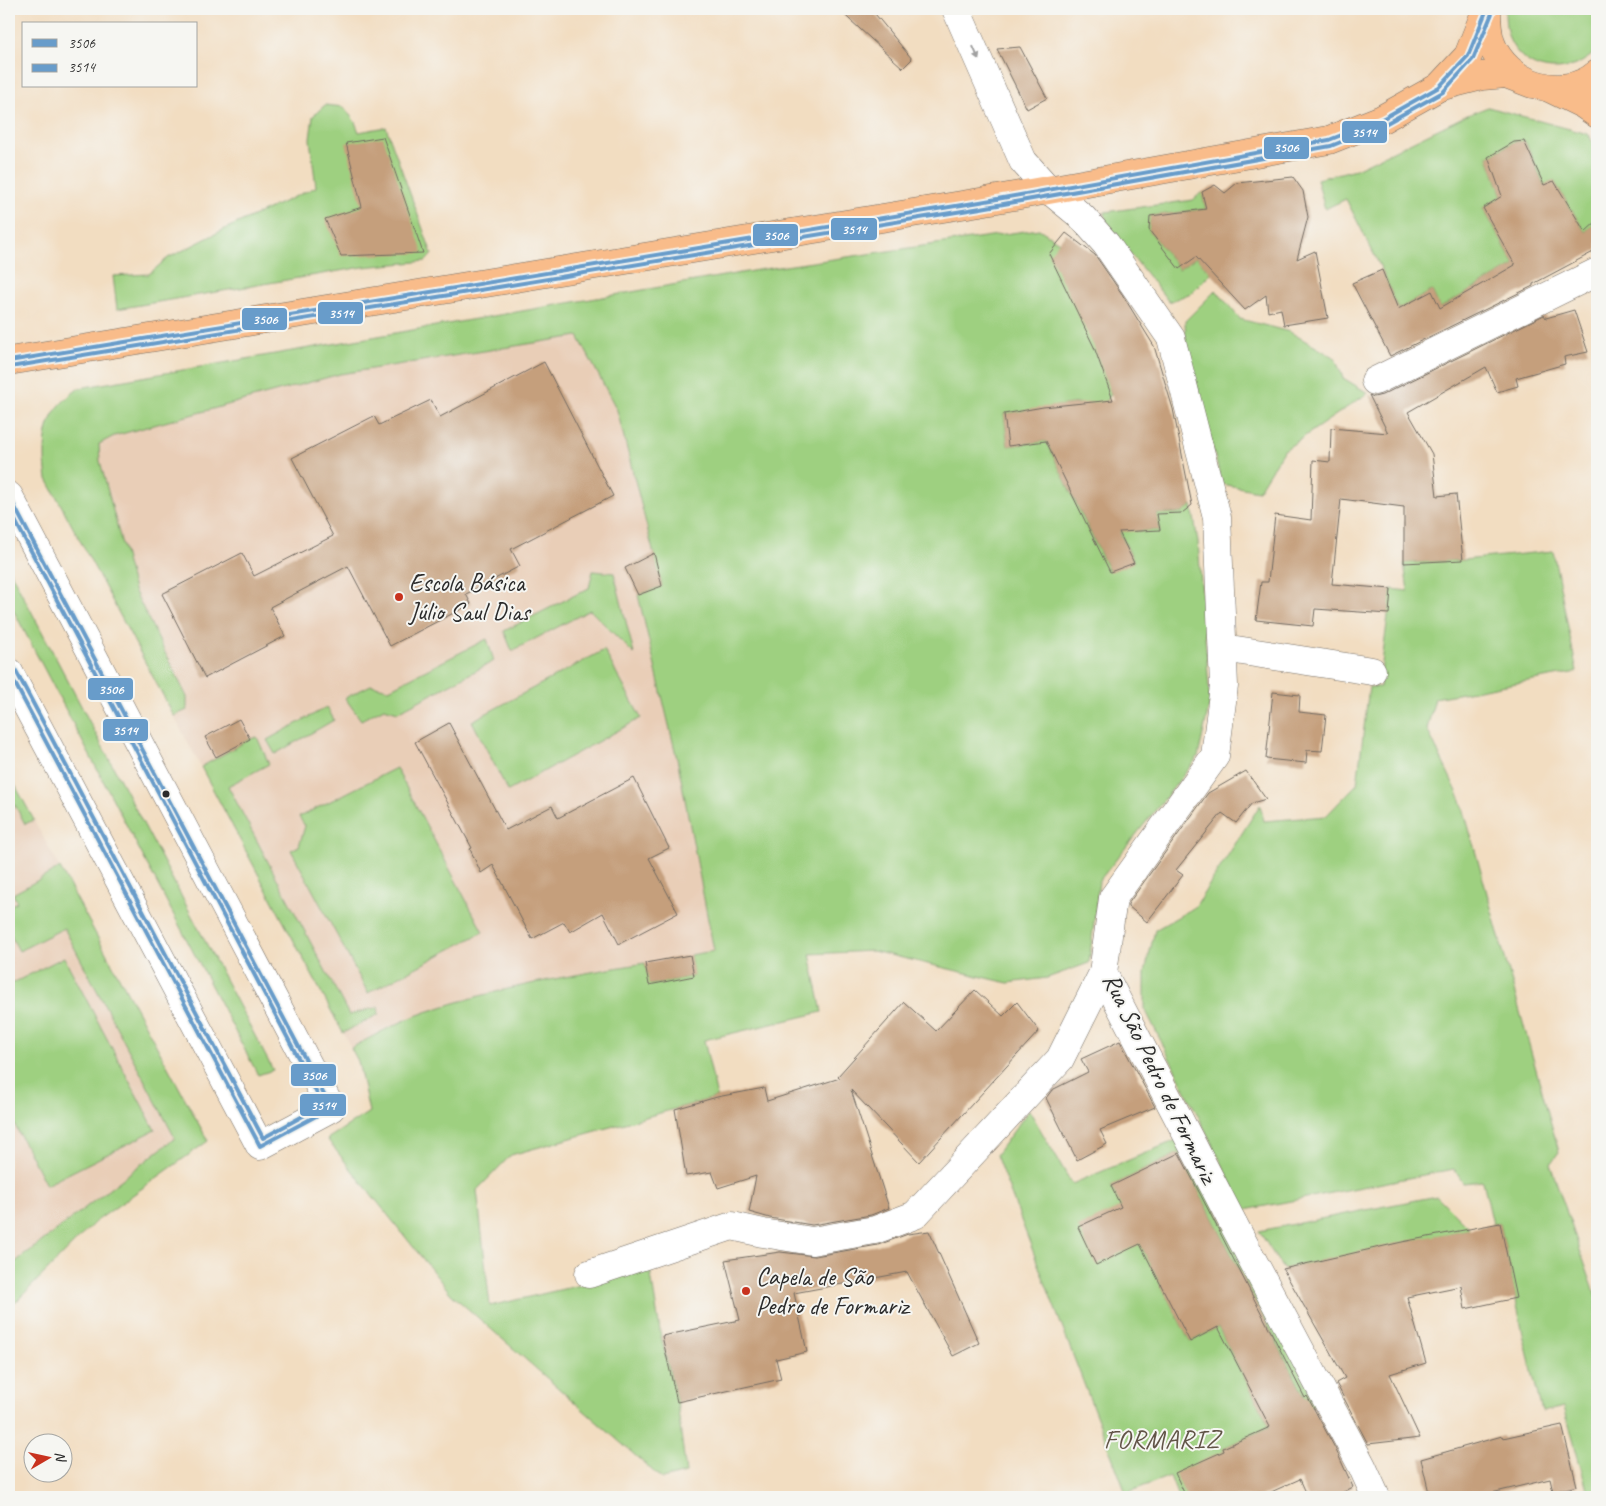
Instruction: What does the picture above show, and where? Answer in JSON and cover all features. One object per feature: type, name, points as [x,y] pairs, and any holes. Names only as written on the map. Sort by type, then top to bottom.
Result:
[{"type":"main road","points":[[9,361],[961,205],[1329,140],[1382,119],[1439,86],[1468,56],[1487,9]]},
{"type":"main road","points":[[1487,9],[1487,25],[1491,44],[1501,61],[1515,75],[1584,105],[1597,114]]},
{"type":"main road","points":[[1439,86],[1482,76],[1506,74],[1540,86],[1564,88],[1580,84],[1597,74]]},
{"type":"street","name":"Rua São Pedro de Formariz","points":[[956,9],[1023,161],[1048,189],[1082,217],[1106,244],[1171,338],[1217,517],[1224,686],[1215,756],[1113,898],[1103,973],[1362,1466],[1376,1497]]},
{"type":"street","points":[[1375,381],[1597,272]]},
{"type":"street","points":[[9,496],[332,1108],[260,1146],[9,672]]},
{"type":"street","points":[[1222,648],[1372,671]]},
{"type":"street","points":[[589,1274],[732,1226],[812,1241],[875,1230],[915,1215],[1060,1060],[1103,973]]},
{"type":"street","points":[[1079,1022],[1094,1017],[1112,1020],[1132,1028]]},
{"type":"shaded area","name":"Escola Básica Júlio Saul Dias","points":[[637,292],[743,964],[358,1061],[47,479],[44,459],[46,437],[54,414],[66,399],[79,388]]},
{"type":"shaded area","points":[[9,774],[208,1141],[95,1222],[9,1309]]},
{"type":"green space","points":[[1505,9],[1597,9],[1597,50],[1587,59],[1576,65],[1552,69],[1540,67],[1529,62],[1519,54],[1511,43],[1506,26]]},
{"type":"green space","points":[[325,105],[344,107],[355,122],[359,132],[386,127],[432,254],[426,261],[363,267],[117,309],[113,276],[149,274],[168,258],[227,228],[316,187],[310,139],[313,116]]},
{"type":"green space","points":[[1488,107],[1588,134],[1597,150],[1597,241],[1593,225],[1585,232],[1554,181],[1544,185],[1525,141],[1514,142],[1488,157],[1502,196],[1483,208],[1515,265],[1440,308],[1432,291],[1398,309],[1382,270],[1346,199],[1325,209],[1317,179],[1356,169],[1465,116]]},
{"type":"green space","points":[[1202,192],[1206,209],[1151,216],[1149,230],[1179,269],[1196,257],[1211,273],[1191,293],[1169,302],[1106,223],[1105,212],[1193,200]]},
{"type":"green space","points":[[1039,229],[1059,242],[1111,394],[1088,434],[1078,403],[1004,414],[1008,446],[1046,441],[1109,571],[1134,562],[1099,488],[1136,531],[1160,530],[1157,514],[1182,513],[1192,505],[1198,542],[1210,702],[1198,757],[1099,881],[1089,963],[1047,978],[1008,983],[873,951],[810,954],[822,1012],[704,1040],[717,1097],[511,1155],[477,1190],[490,1306],[650,1269],[661,1337],[677,1402],[686,1473],[662,1479],[451,1294],[327,1139],[369,1112],[358,1061],[351,1048],[378,1033],[426,1012],[453,1003],[562,977],[645,963],[650,985],[693,976],[690,955],[714,951],[678,763],[638,595],[662,586],[617,410],[578,336],[340,374],[114,436],[99,444],[100,461],[134,590],[187,697],[187,710],[174,716],[47,479],[45,454],[50,420],[56,409],[65,399],[79,388],[758,270]]},
{"type":"green space","points":[[1216,290],[1240,319],[1290,332],[1335,358],[1343,378],[1368,393],[1283,451],[1258,491],[1222,484],[1186,344],[1185,321]]},
{"type":"green space","points":[[1553,551],[1577,672],[1435,698],[1427,729],[1461,800],[1559,1152],[1550,1164],[1597,1299],[1597,1497],[1589,1497],[1564,1407],[1542,1412],[1523,1334],[1500,1223],[1493,1224],[1483,1181],[1463,1183],[1454,1169],[1245,1210],[1145,1009],[1145,972],[1155,930],[1195,907],[1260,805],[1264,821],[1326,816],[1357,784],[1369,687],[1380,687],[1391,589],[1408,591],[1404,563],[1463,560]]},
{"type":"green space","points":[[9,569],[273,1070],[258,1075],[9,602]]},
{"type":"green space","points":[[593,571],[614,573],[634,654],[590,610],[512,651],[504,631],[589,588]]},
{"type":"green space","points":[[487,639],[494,661],[398,712],[384,708],[361,720],[345,698],[371,685],[389,689]]},
{"type":"green space","points":[[604,650],[641,718],[508,791],[472,721]]},
{"type":"green space","points":[[327,707],[334,720],[275,754],[267,740]]},
{"type":"green space","points":[[257,737],[269,764],[228,786],[349,1015],[378,1007],[379,1014],[343,1033],[201,767],[250,739]]},
{"type":"green space","points":[[396,768],[483,932],[368,993],[291,850],[299,846],[305,826],[299,817]]},
{"type":"green space","points":[[9,774],[34,820],[25,824],[15,805],[11,811],[9,809]]},
{"type":"green space","points":[[60,868],[208,1141],[95,1222],[9,1309],[9,1267],[175,1138],[64,928],[19,951],[9,932],[9,906],[17,902],[13,894]]},
{"type":"green space","points":[[64,957],[155,1130],[46,1185],[9,1114],[9,985]]},
{"type":"green space","points":[[1029,1110],[1072,1184],[1179,1139],[1317,1403],[1310,1407],[1179,1153],[1111,1186],[1190,1342],[1218,1327],[1270,1427],[1223,1448],[1243,1495],[1178,1497],[1170,1476],[1126,1493],[996,1155]]},
{"type":"green space","points":[[1437,1196],[1470,1229],[1283,1269],[1259,1231]]},
{"type":"building","points":[[838,9],[871,9],[912,59],[903,68]]},
{"type":"building","points":[[1020,47],[1047,98],[1027,109],[997,49]]},
{"type":"building","points":[[383,137],[423,253],[341,256],[325,219],[362,207],[346,143]]},
{"type":"building","points":[[1524,141],[1544,185],[1554,181],[1585,232],[1597,221],[1597,250],[1533,284],[1533,286],[1390,356],[1352,283],[1382,270],[1398,309],[1432,291],[1440,308],[1515,265],[1483,208],[1502,196],[1488,157],[1514,142]]},
{"type":"building","points":[[1293,177],[1303,191],[1308,217],[1297,259],[1315,251],[1328,318],[1284,325],[1281,309],[1268,312],[1266,295],[1245,310],[1196,257],[1179,269],[1149,230],[1150,216],[1206,209],[1202,192],[1215,185],[1225,193],[1237,183]]},
{"type":"building","points":[[1066,233],[1095,255],[1154,346],[1173,409],[1192,505],[1182,513],[1157,514],[1160,530],[1119,532],[1134,563],[1110,572],[1046,441],[1008,446],[1004,414],[1043,407],[1113,400],[1094,347],[1049,254]]},
{"type":"building","points":[[1574,310],[1588,352],[1564,357],[1565,364],[1516,378],[1518,386],[1497,392],[1486,367],[1408,412],[1432,454],[1437,496],[1456,494],[1463,560],[1404,563],[1404,507],[1341,499],[1332,584],[1391,589],[1389,614],[1315,609],[1313,626],[1256,620],[1261,582],[1268,582],[1275,515],[1311,520],[1313,460],[1330,462],[1331,428],[1388,433],[1369,395],[1374,397],[1382,395],[1544,315],[1546,318]]},
{"type":"building","points":[[544,362],[613,496],[511,549],[520,566],[466,594],[471,604],[390,646],[348,566],[270,607],[285,636],[205,678],[162,594],[242,553],[254,576],[333,536],[292,458],[374,416],[379,425],[431,400],[440,417]]},
{"type":"building","points":[[654,553],[662,586],[638,595],[625,568]]},
{"type":"building","points":[[1273,692],[1300,695],[1299,712],[1326,715],[1322,751],[1307,750],[1306,763],[1266,759]]},
{"type":"building","points":[[239,719],[250,739],[216,757],[205,737]]},
{"type":"building","points":[[449,723],[506,830],[552,806],[558,818],[634,778],[669,848],[649,858],[678,913],[619,944],[603,913],[570,932],[564,922],[532,939],[493,865],[481,873],[470,849],[472,848],[415,742]]},
{"type":"building","points":[[1246,771],[1266,799],[1252,803],[1236,823],[1222,813],[1176,870],[1183,875],[1147,922],[1128,904],[1208,793]]},
{"type":"building","points":[[690,955],[694,976],[649,985],[645,963]]},
{"type":"building","points":[[975,990],[1003,1016],[1017,1002],[1039,1031],[919,1162],[851,1090],[889,1208],[871,1215],[812,1225],[770,1218],[749,1212],[756,1176],[718,1188],[712,1172],[686,1176],[675,1109],[717,1097],[764,1088],[767,1101],[840,1078],[838,1076],[904,1002],[936,1031]]},
{"type":"building","points":[[1120,1041],[1155,1107],[1100,1130],[1107,1144],[1077,1160],[1046,1098],[1052,1090],[1088,1072],[1081,1059]]},
{"type":"building","points":[[1179,1153],[1305,1398],[1307,1396],[1335,1448],[1353,1487],[1334,1497],[1308,1497],[1300,1479],[1260,1497],[1186,1497],[1175,1473],[1224,1451],[1223,1448],[1270,1427],[1218,1327],[1190,1342],[1140,1244],[1096,1265],[1078,1227],[1121,1207],[1111,1186]]},
{"type":"building","points":[[1500,1223],[1516,1298],[1465,1309],[1461,1286],[1407,1297],[1426,1363],[1390,1374],[1420,1438],[1368,1444],[1336,1383],[1345,1378],[1283,1269],[1402,1242]]},
{"type":"building","points":[[929,1231],[979,1343],[953,1356],[907,1272],[794,1293],[807,1352],[776,1359],[781,1379],[677,1402],[662,1336],[740,1320],[725,1260],[780,1252],[815,1256],[878,1245],[908,1234]]},
{"type":"building","points":[[1562,1425],[1577,1486],[1553,1492],[1550,1479],[1475,1497],[1430,1497],[1421,1459],[1502,1436],[1503,1438]]},
{"type":"transit line","name":"3506","points":[[9,361],[980,202],[1329,140],[1382,119],[1439,87],[1468,56],[1487,9]]},
{"type":"transit line","name":"3514","points":[[10,367],[981,208],[1331,146],[1385,124],[1443,92],[1473,59],[1493,11]]},
{"type":"transit line","name":"3506","points":[[9,496],[331,1108],[260,1146],[9,672]]},
{"type":"transit line","name":"3514","points":[[9,509],[323,1105],[263,1138],[15,669]]},
{"type":"place","name":"Escola Básica Júlio Saul Dias","points":[[399,597]]},
{"type":"place","name":"Capela de São Pedro de Formariz","points":[[746,1291]]},
{"type":"district","name":"FORMARIZ","points":[[1162,1439]]}]
